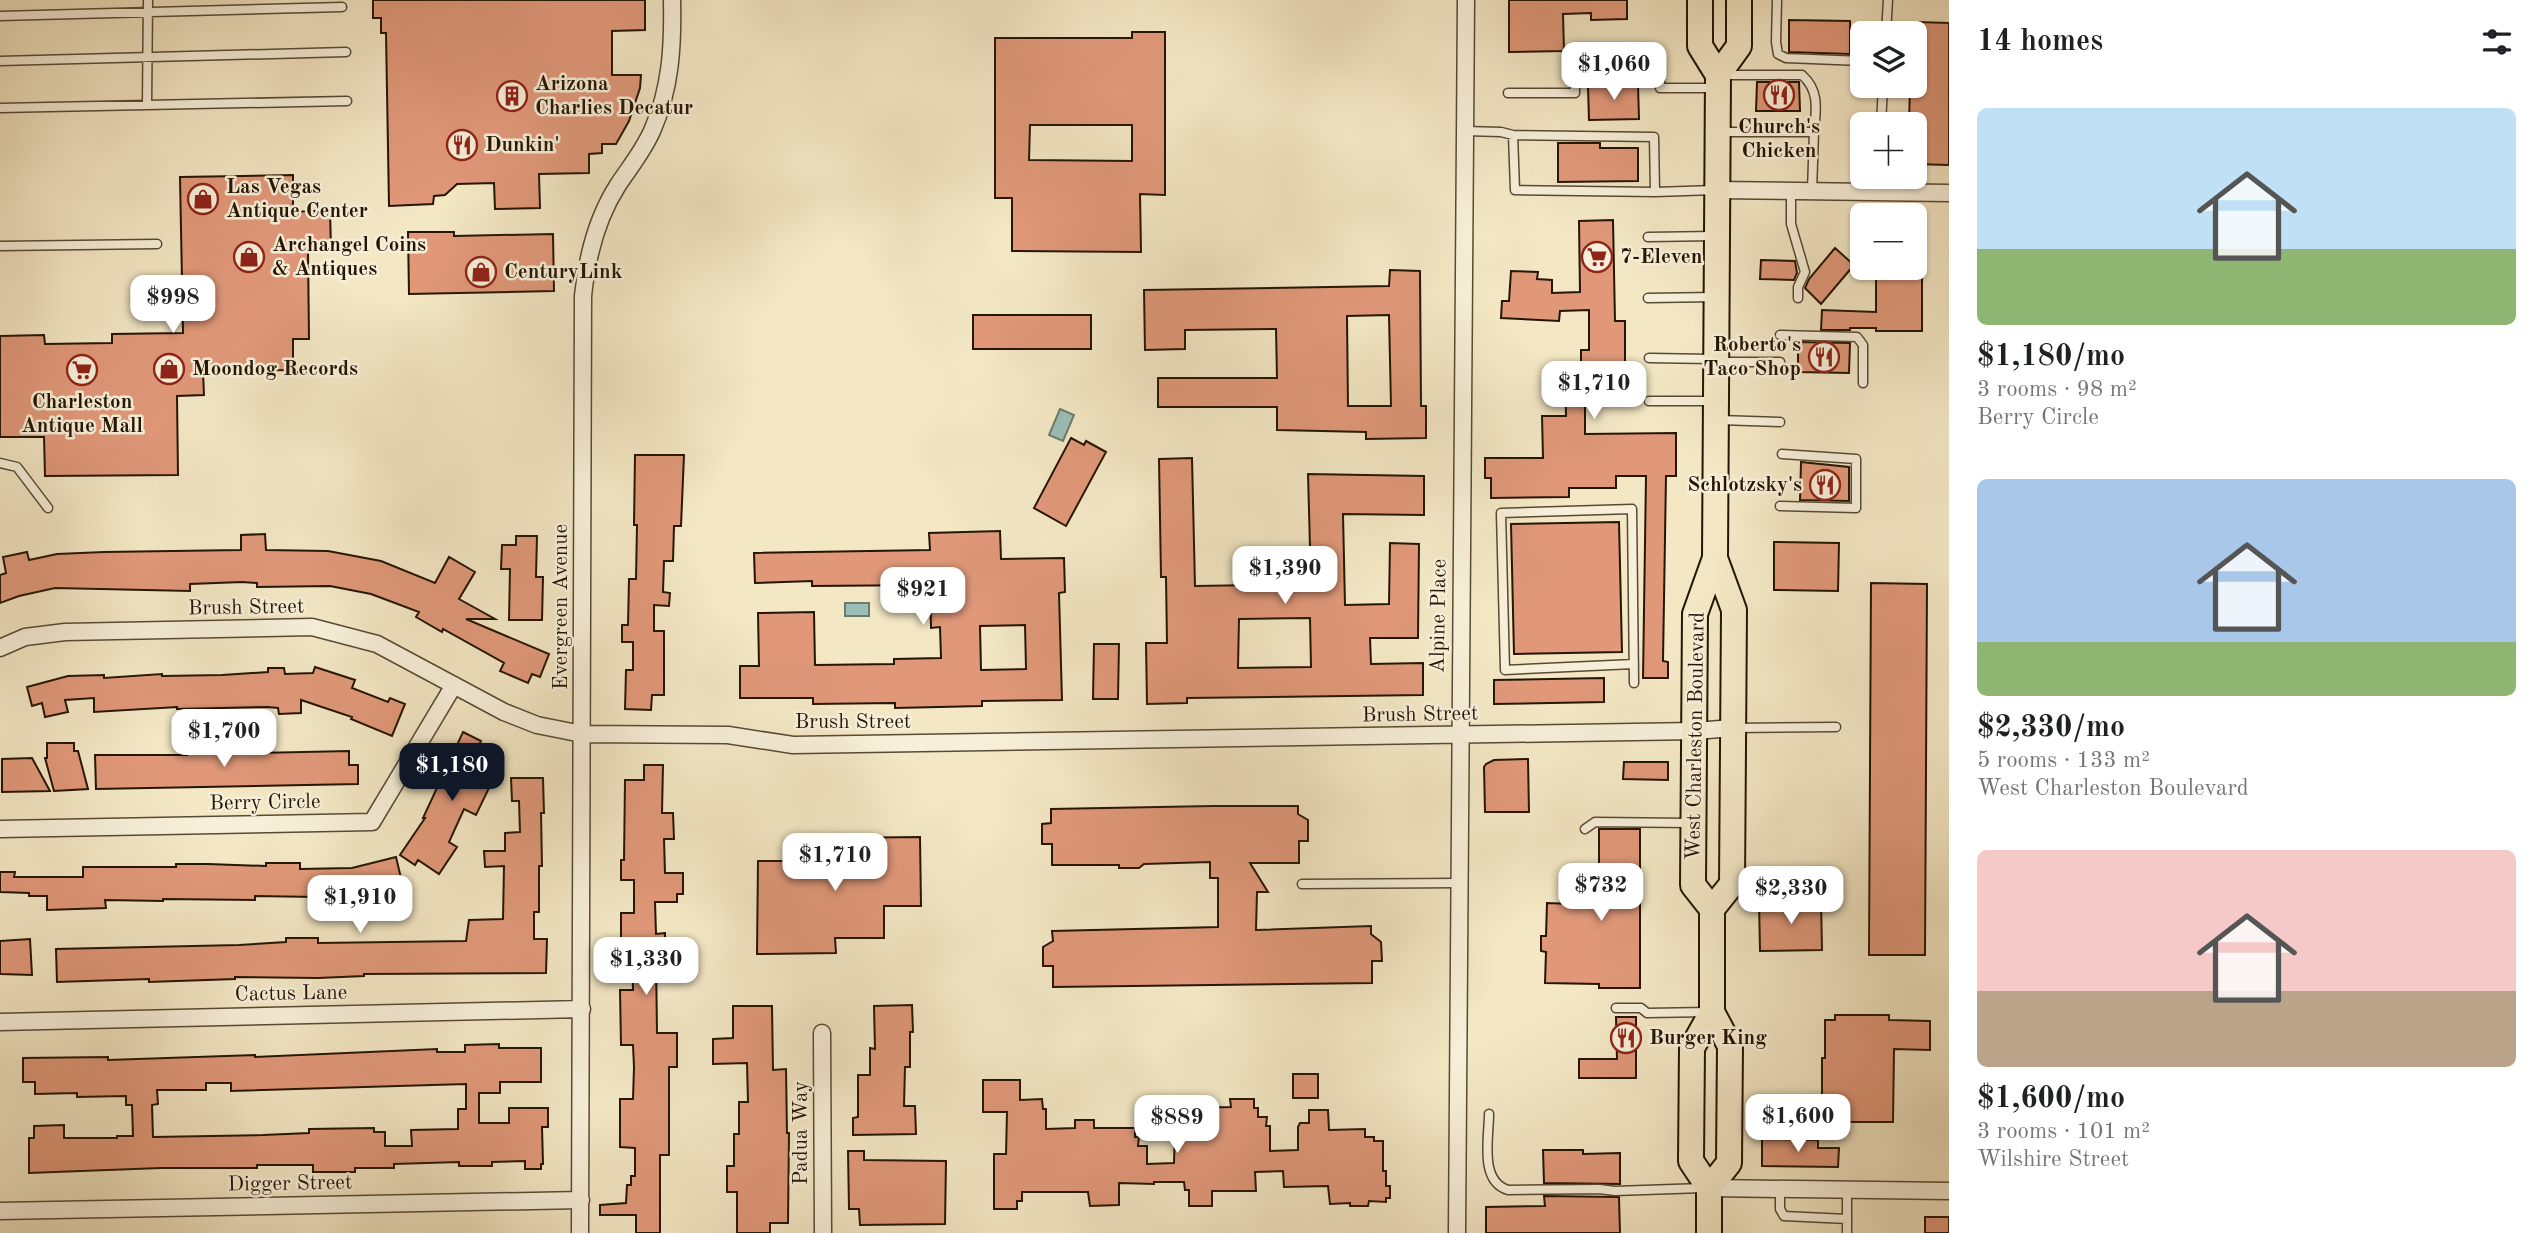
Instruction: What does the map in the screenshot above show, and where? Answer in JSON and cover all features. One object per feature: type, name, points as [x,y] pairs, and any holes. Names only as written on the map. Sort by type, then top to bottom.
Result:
[{"type":"main road","points":[[1700,0],[1700,46],[1718,81]]},
{"type":"main road","points":[[1718,81],[1739,46],[1740,0]]},
{"type":"main road","name":"West Charleston Boulevard","points":[[1715,558],[1734,610],[1732,884],[1712,909],[1693,885],[1695,614],[1715,558],[1718,81]]},
{"type":"main road","points":[[1709,1188],[1729,1163],[1730,1046],[1712,1012],[1712,909]]},
{"type":"main road","points":[[1709,1233],[1709,1188],[1691,1161],[1692,1048],[1712,1012]]},
{"type":"street","name":"Evergreen Avenue","points":[[580,1233],[585,275],[600,219],[618,185],[638,158],[659,112],[673,51],[672,0]]},
{"type":"street","name":"Alpine Place","points":[[1457,1233],[1466,0]]},
{"type":"street","points":[[1718,190],[1812,191],[1850,187]]},
{"type":"street","points":[[1914,189],[1949,194]]},
{"type":"street","name":"Brush Street","points":[[0,648],[26,637],[65,632],[312,627],[377,644],[504,712],[537,725],[582,734],[728,735],[793,745],[1695,731],[1733,728]]},
{"type":"street","name":"Berry Circle","points":[[0,829],[372,822],[454,685]]},
{"type":"street","name":"Cactus Lane","points":[[0,1022],[582,1009]]},
{"type":"street","name":"Padua Way","points":[[822,1033],[823,1233]]},
{"type":"street","points":[[1709,1188],[1949,1191]]},
{"type":"street","name":"Digger Street","points":[[0,1211],[581,1200]]},
{"type":"lane","points":[[148,0],[148,104]]},
{"type":"lane","points":[[1777,0],[1778,54],[1786,58],[1850,61]]},
{"type":"lane","points":[[1887,21],[1888,0]]},
{"type":"lane","points":[[0,16],[342,7]]},
{"type":"lane","points":[[0,61],[346,52]]},
{"type":"lane","points":[[1508,93],[1575,93],[1575,75],[1660,75],[1660,88],[1802,75],[1811,83],[1816,98],[1812,191]]},
{"type":"lane","points":[[0,108],[348,101]]},
{"type":"lane","points":[[1465,131],[1513,135],[1654,138],[1655,192]]},
{"type":"lane","points":[[1718,132],[1814,132]]},
{"type":"lane","points":[[1513,135],[1515,190],[1718,190]]},
{"type":"lane","points":[[1791,190],[1791,224],[1805,272],[1798,287],[1798,298]]},
{"type":"lane","points":[[1648,237],[1717,236]]},
{"type":"lane","points":[[0,246],[157,244]]},
{"type":"lane","points":[[1648,298],[1717,297]]},
{"type":"lane","points":[[1780,335],[1857,337],[1863,345],[1863,383]]},
{"type":"lane","points":[[1648,358],[1780,362]]},
{"type":"lane","points":[[1649,401],[1780,422]]},
{"type":"lane","points":[[1780,506],[1856,508],[1856,459],[1782,454]]},
{"type":"lane","points":[[0,463],[17,467],[48,508]]},
{"type":"lane","points":[[1633,664],[1505,670],[1501,513],[1632,509],[1634,683]]},
{"type":"lane","points":[[1733,728],[1836,727]]},
{"type":"lane","points":[[1584,829],[1595,822],[1694,822]]},
{"type":"lane","points":[[1302,884],[1459,883]]},
{"type":"lane","points":[[1616,1009],[1641,1009],[1647,1013],[1712,1012]]},
{"type":"lane","points":[[1489,1114],[1489,1171],[1495,1183],[1502,1188],[1709,1188]]},
{"type":"lane","points":[[1780,1189],[1780,1209],[1784,1216],[1847,1219]]},
{"type":"lane","points":[[1847,1190],[1847,1233]]},
{"type":"water","points":[[1060,409],[1074,415],[1063,441],[1049,435]]},
{"type":"water","points":[[845,603],[869,603],[869,616],[845,616]]},
{"type":"building","name":"Arizona Charlies Decatur","points":[[373,0],[645,0],[645,30],[612,31],[612,75],[641,75],[640,88],[629,121],[616,144],[602,144],[602,153],[589,154],[589,173],[539,174],[540,208],[495,209],[494,183],[457,184],[445,195],[434,196],[433,204],[389,206],[386,33],[381,33],[381,18],[373,18]]},
{"type":"building","points":[[1509,0],[1627,0],[1627,19],[1591,20],[1591,13],[1563,14],[1564,51],[1509,52]]},
{"type":"building","points":[[1789,20],[1850,21],[1850,54],[1789,52]]},
{"type":"building","points":[[1927,22],[1949,23],[1949,165],[1927,164],[1927,112],[1909,112],[1910,98],[1927,98]]},
{"type":"building","points":[[1132,32],[1165,32],[1165,195],[1140,194],[1141,252],[1012,251],[1012,198],[995,198],[995,38],[1132,38]],"holes":[[[1030,125],[1132,125],[1132,161],[1029,160]]]},
{"type":"building","name":"Church's Chicken","points":[[1757,82],[1799,82],[1800,111],[1756,111]]},
{"type":"building","points":[[1638,85],[1639,119],[1589,120],[1588,86]]},
{"type":"building","points":[[1558,143],[1600,143],[1600,148],[1638,148],[1638,181],[1558,182]]},
{"type":"building","points":[[293,175],[293,212],[330,210],[331,250],[308,250],[309,339],[293,339],[293,370],[203,371],[204,395],[177,396],[178,475],[45,476],[44,437],[0,437],[0,336],[44,335],[45,344],[112,343],[112,334],[183,333],[180,177]]},
{"type":"building","points":[[1613,220],[1615,321],[1625,321],[1625,397],[1585,398],[1585,434],[1676,433],[1676,476],[1666,476],[1663,661],[1668,662],[1668,678],[1643,678],[1646,476],[1616,476],[1616,488],[1569,488],[1569,497],[1491,498],[1491,478],[1485,478],[1485,458],[1543,458],[1542,416],[1566,416],[1565,366],[1581,366],[1581,350],[1589,350],[1589,310],[1560,311],[1559,321],[1501,318],[1502,301],[1509,301],[1511,271],[1538,272],[1537,279],[1552,280],[1552,293],[1580,292],[1579,221]]},
{"type":"building","name":"CenturyLink","points":[[408,232],[454,232],[454,236],[553,234],[554,291],[409,294]]},
{"type":"building","points":[[1835,248],[1850,261],[1850,270],[1821,304],[1805,288],[1809,279]]},
{"type":"building","points":[[1761,260],[1795,261],[1797,273],[1794,280],[1760,279]]},
{"type":"building","points":[[1390,270],[1420,271],[1421,406],[1426,406],[1426,438],[1366,439],[1366,432],[1277,430],[1277,407],[1158,407],[1158,378],[1277,378],[1276,329],[1185,330],[1185,349],[1145,350],[1144,290],[1389,286]],"holes":[[[1389,315],[1391,406],[1348,406],[1347,316]]]},
{"type":"building","points":[[1876,280],[1922,280],[1922,331],[1876,331],[1876,328],[1821,330],[1822,310],[1876,312]]},
{"type":"building","points":[[973,315],[1091,315],[1091,349],[973,349]]},
{"type":"building","name":"Roberto's Taco Shop","points":[[1798,342],[1850,343],[1849,373],[1798,372]]},
{"type":"building","points":[[1071,438],[1084,445],[1086,441],[1106,452],[1066,526],[1034,508]]},
{"type":"building","points":[[635,455],[684,455],[681,526],[674,526],[673,561],[664,561],[663,592],[670,593],[669,606],[654,605],[654,631],[664,631],[664,695],[652,695],[651,710],[625,709],[626,670],[633,670],[633,642],[622,642],[622,625],[628,625],[629,579],[636,579]]},
{"type":"building","points":[[1192,458],[1195,586],[1311,584],[1308,474],[1424,476],[1424,515],[1343,514],[1345,605],[1389,604],[1390,543],[1419,544],[1418,638],[1370,638],[1371,664],[1423,663],[1423,695],[1187,698],[1187,703],[1147,704],[1146,643],[1167,643],[1166,577],[1161,577],[1159,459]],"holes":[[[1310,618],[1311,667],[1238,668],[1239,619]]]},
{"type":"building","name":"Schlotzsky's","points":[[1801,462],[1849,467],[1849,501],[1800,500]]},
{"type":"building","points":[[1619,522],[1622,652],[1514,654],[1511,524]]},
{"type":"building","points":[[1000,531],[1001,559],[1064,558],[1065,592],[1059,593],[1062,700],[982,701],[982,706],[895,708],[895,703],[813,704],[813,698],[740,698],[740,666],[759,666],[758,613],[814,612],[815,665],[894,664],[894,659],[941,658],[940,627],[931,628],[930,585],[812,586],[812,581],[755,583],[754,553],[930,550],[929,533]],"holes":[[[1025,625],[1026,669],[981,670],[980,626]]]},
{"type":"building","points":[[265,534],[266,550],[328,551],[381,561],[435,583],[449,557],[475,572],[459,599],[495,619],[466,619],[549,654],[540,677],[532,674],[528,683],[500,671],[504,663],[416,617],[419,612],[371,594],[330,586],[257,587],[257,583],[242,582],[190,584],[190,591],[55,588],[0,603],[0,575],[6,573],[3,557],[27,552],[29,560],[57,554],[241,550],[241,535]]},
{"type":"building","points":[[516,536],[537,536],[536,577],[543,577],[542,620],[509,620],[510,569],[501,569],[502,545],[516,545]]},
{"type":"building","points":[[1774,542],[1839,543],[1838,591],[1774,590]]},
{"type":"building","points":[[1871,583],[1927,584],[1925,955],[1869,955]]},
{"type":"building","points":[[1094,644],[1119,644],[1118,699],[1093,699]]},
{"type":"building","points":[[315,667],[355,680],[352,688],[388,702],[390,698],[405,704],[392,736],[351,719],[352,717],[301,700],[301,713],[279,714],[278,708],[267,707],[177,707],[94,712],[94,698],[65,700],[68,712],[45,717],[42,703],[32,706],[27,687],[68,676],[104,675],[104,678],[162,674],[222,675],[268,672],[268,668],[284,668],[285,674],[313,673]]},
{"type":"building","points":[[1604,678],[1604,702],[1494,704],[1494,680]]},
{"type":"building","points":[[463,732],[481,741],[478,748],[500,759],[496,767],[499,767],[476,815],[464,809],[449,842],[457,847],[439,874],[418,860],[415,865],[400,855],[425,818]]},
{"type":"building","points":[[219,742],[219,749],[257,749],[257,753],[349,751],[349,765],[358,765],[358,784],[96,789],[95,755],[187,755],[187,743]]},
{"type":"building","points":[[47,743],[74,743],[74,751],[78,751],[88,789],[54,791],[45,758]]},
{"type":"building","points":[[32,758],[50,791],[2,792],[2,759]]},
{"type":"building","points":[[1528,759],[1529,812],[1485,812],[1486,764],[1494,760]]},
{"type":"building","points":[[1624,762],[1668,762],[1668,780],[1623,779]]},
{"type":"building","points":[[644,765],[663,765],[662,813],[673,813],[674,839],[664,839],[665,873],[683,873],[683,894],[677,894],[677,902],[655,902],[656,934],[665,933],[665,957],[656,957],[657,1033],[677,1033],[677,1067],[669,1067],[669,1155],[660,1155],[660,1233],[636,1233],[636,1215],[600,1215],[600,1205],[626,1203],[627,1185],[631,1185],[631,1176],[635,1176],[635,1148],[620,1147],[620,1099],[633,1099],[634,1067],[633,1045],[621,1045],[620,990],[633,990],[632,958],[621,958],[621,913],[634,913],[634,880],[621,880],[621,860],[624,860],[625,780],[644,780]]},
{"type":"building","points":[[511,778],[543,778],[542,866],[539,866],[539,912],[534,912],[534,939],[547,939],[546,973],[364,974],[318,978],[235,977],[149,982],[149,979],[57,982],[56,949],[239,945],[286,942],[286,938],[318,938],[318,943],[466,941],[469,920],[503,919],[504,866],[485,867],[484,851],[505,851],[505,833],[520,832],[519,801],[512,801]]},
{"type":"building","points":[[1298,806],[1298,814],[1308,820],[1308,841],[1299,841],[1299,863],[1250,863],[1268,892],[1257,892],[1256,930],[1371,926],[1371,934],[1381,942],[1382,961],[1372,961],[1372,983],[1053,987],[1053,966],[1043,966],[1043,947],[1053,941],[1052,931],[1218,927],[1218,878],[1210,878],[1210,862],[1144,864],[1139,868],[1119,868],[1119,865],[1052,865],[1052,844],[1042,844],[1042,824],[1051,823],[1051,809]]},
{"type":"building","points":[[1599,829],[1640,829],[1640,988],[1599,988],[1599,984],[1545,983],[1546,952],[1541,951],[1541,936],[1546,936],[1547,903],[1599,905]]},
{"type":"building","points":[[920,837],[921,906],[884,906],[884,938],[835,938],[836,953],[757,954],[758,861],[789,861],[789,857],[796,857],[796,845],[818,845],[818,842],[834,842],[834,838]]},
{"type":"building","points":[[396,857],[404,891],[358,902],[317,903],[317,897],[255,896],[255,900],[105,900],[106,908],[47,910],[47,896],[0,892],[0,872],[15,872],[14,877],[83,877],[83,867],[176,867],[176,864],[266,866],[266,863],[300,863],[300,869],[352,868]]},
{"type":"building","points":[[1821,900],[1822,950],[1760,951],[1759,901]]},
{"type":"building","points":[[30,939],[32,975],[0,974],[0,941]]},
{"type":"building","points":[[912,1005],[913,1032],[910,1032],[910,1067],[905,1067],[904,1106],[915,1106],[916,1134],[853,1135],[853,1118],[858,1117],[858,1075],[870,1075],[870,1048],[875,1049],[874,1006]]},
{"type":"building","points":[[733,1006],[772,1006],[773,1070],[786,1069],[789,1133],[788,1223],[770,1223],[770,1233],[737,1233],[737,1192],[727,1192],[727,1166],[734,1166],[734,1134],[739,1134],[739,1102],[748,1102],[747,1063],[713,1064],[713,1039],[733,1038]]},
{"type":"building","points":[[1835,1015],[1889,1015],[1889,1020],[1930,1021],[1930,1050],[1894,1049],[1893,1122],[1822,1122],[1825,1020],[1835,1020]]},
{"type":"building","name":"Burger King","points":[[1616,1017],[1636,1017],[1636,1078],[1579,1078],[1579,1059],[1617,1059]]},
{"type":"building","points":[[499,1044],[499,1048],[541,1048],[541,1082],[500,1082],[500,1093],[479,1093],[479,1123],[509,1123],[509,1108],[548,1108],[548,1127],[542,1127],[541,1169],[525,1169],[525,1161],[492,1162],[492,1166],[459,1166],[459,1162],[394,1164],[394,1168],[355,1168],[355,1172],[313,1172],[313,1165],[257,1165],[257,1168],[161,1168],[29,1173],[29,1138],[34,1138],[34,1126],[64,1125],[64,1138],[133,1136],[132,1105],[126,1105],[126,1096],[35,1094],[35,1082],[23,1082],[23,1058],[108,1057],[108,1060],[255,1057],[437,1049],[437,1052],[465,1052],[465,1045]],"holes":[[[206,1083],[231,1083],[231,1091],[466,1084],[466,1109],[458,1109],[458,1129],[411,1130],[412,1146],[385,1146],[385,1132],[374,1132],[374,1128],[309,1129],[309,1133],[263,1135],[153,1137],[152,1105],[158,1104],[157,1090],[206,1090]]]},
{"type":"building","points":[[1293,1074],[1318,1074],[1318,1098],[1293,1098]]},
{"type":"building","points":[[983,1080],[1020,1080],[1020,1100],[1042,1099],[1043,1109],[1046,1109],[1046,1129],[1075,1128],[1075,1120],[1094,1120],[1094,1128],[1135,1128],[1135,1137],[1139,1137],[1138,1146],[1147,1146],[1147,1164],[1174,1163],[1175,1126],[1184,1126],[1183,1108],[1231,1107],[1230,1099],[1254,1099],[1258,1117],[1267,1117],[1266,1126],[1270,1126],[1270,1151],[1298,1150],[1298,1127],[1300,1123],[1309,1123],[1309,1110],[1328,1110],[1329,1130],[1365,1129],[1365,1137],[1383,1141],[1383,1171],[1386,1171],[1386,1186],[1390,1186],[1390,1198],[1386,1198],[1386,1202],[1369,1201],[1368,1206],[1330,1204],[1328,1186],[1284,1187],[1283,1171],[1255,1172],[1256,1191],[1212,1191],[1212,1206],[1189,1206],[1189,1190],[1185,1190],[1184,1182],[1154,1182],[1119,1183],[1119,1205],[1090,1206],[1088,1192],[1022,1192],[1022,1201],[1017,1201],[1017,1209],[994,1209],[994,1154],[1006,1154],[1007,1112],[983,1112]]},
{"type":"building","points":[[1762,1139],[1818,1140],[1818,1148],[1839,1148],[1838,1167],[1762,1166]]},
{"type":"building","points":[[1543,1150],[1583,1150],[1583,1154],[1620,1153],[1620,1184],[1544,1183]]},
{"type":"building","points":[[848,1151],[864,1151],[864,1160],[946,1161],[945,1224],[860,1225],[859,1209],[849,1209]]},
{"type":"building","points":[[1544,1196],[1619,1197],[1620,1233],[1486,1233],[1486,1207],[1545,1206]]},
{"type":"building","points":[[1925,1217],[1949,1217],[1949,1233],[1925,1233]]},
{"type":"place","name":"Church's Chicken","points":[[1779,95]]},
{"type":"place","name":"Arizona Charlies Decatur","points":[[512,96]]},
{"type":"place","name":"Dunkin'","points":[[462,145]]},
{"type":"place","name":"Las Vegas Antique Center","points":[[203,199]]},
{"type":"place","name":"Archangel Coins & Antiques","points":[[249,257]]},
{"type":"place","name":"7-Eleven","points":[[1597,257]]},
{"type":"place","name":"CenturyLink","points":[[481,272]]},
{"type":"place","name":"Roberto's Taco Shop","points":[[1824,357]]},
{"type":"place","name":"Moondog Records","points":[[169,369]]},
{"type":"place","name":"Charleston Antique Mall","points":[[82,370]]},
{"type":"place","name":"Schlotzsky's","points":[[1825,485]]},
{"type":"place","name":"Burger King","points":[[1626,1038]]}]
